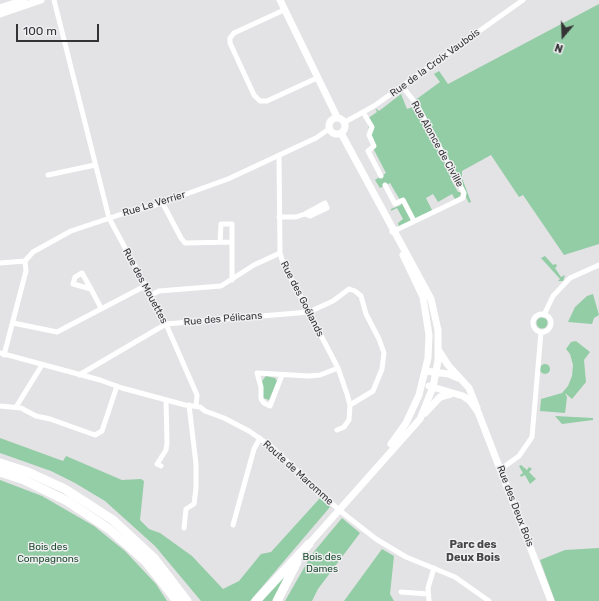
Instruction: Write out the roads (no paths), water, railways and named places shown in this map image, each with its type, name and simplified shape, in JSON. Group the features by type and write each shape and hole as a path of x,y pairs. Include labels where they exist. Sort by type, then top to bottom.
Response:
{"highway":[{"path":"0,463 28,472 65,489 107,516 127,532 154,558 187,601"},
{"path":"0,472 67,500 104,525 128,544 146,562 177,601"},
{"path":"256,601 309,544"},
{"path":"277,601 286,581 309,544"}],"street":[{"path":"0,8 24,0"},
{"path":"0,14 41,0"},
{"name":"Rue des Mouettes","path":"54,0 109,218 166,324 197,395 196,406"},
{"path":"280,0 335,118 345,122 346,127 341,133 334,134 329,129 329,122 335,118"},
{"name":"Rue de la Croix Vaubois","path":"345,122 402,86 523,0"},
{"path":"284,10 234,33 230,38 230,43 254,95 257,100 267,101 317,78"},
{"name":"Rue Alonce de Civille","path":"395,231 462,198 464,193 417,105 402,86"},
{"path":"363,112 372,127 369,135 374,146 368,151 381,176"},
{"name":"Rue Le Verrier","path":"25,261 33,252 62,235 86,224 162,202 228,179 329,129"},
{"path":"341,133 379,203 380,212 395,231 427,291 436,319 439,350 436,374 433,387 420,419"},
{"name":"Rue des Goélands","path":"279,155 280,253 283,263 338,368 350,405 349,420 344,427 337,430"},
{"path":"48,175 95,165"},
{"path":"385,184 395,204 403,200 414,221"},
{"path":"162,202 185,243 232,242"},
{"path":"279,217 296,217 305,214"},
{"path":"220,242 221,224 232,224 232,280"},
{"path":"363,481 406,423 423,384 425,371 429,335 424,297 395,231"},
{"path":"151,295 159,292 221,286 254,265 280,253"},
{"path":"0,263 25,261 26,271 13,323 2,354"},
{"path":"544,314 552,296 570,278 599,265"},
{"path":"13,323 56,332 146,286"},
{"path":"91,288 101,308"},
{"path":"309,312 332,301 349,289 355,291 361,296 366,314 379,339 384,353 382,369 373,391 350,405"},
{"name":"Rue des Pélicans","path":"78,375 166,324 309,312"},
{"path":"544,314 549,318 551,325 546,331 541,332 534,327 533,322 538,315 544,314"},
{"path":"501,468 519,456 532,437 541,332"},
{"name":"Rue des Deux Bois","path":"439,350 448,365 471,392 552,601"},
{"name":"Route de Maromme","path":"2,354 166,400 196,406 249,431 281,454 324,496 359,526 391,549 455,577 488,601"},
{"path":"16,407 42,365"},
{"path":"282,375 270,406 264,403 260,399 261,387 257,373 282,375 320,375 338,368"},
{"path":"425,371 436,374 449,374 461,379"},
{"name":"Rue des Deux Bois","path":"423,384 455,393 467,399 478,412"},
{"path":"0,406 16,407 36,416 50,419 95,436 102,431 117,386"},
{"path":"309,544 363,481 440,397 445,394 455,393"},
{"path":"161,466 157,464 166,450 167,443 166,400"},
{"path":"184,528 186,509 194,504 196,488 196,464 189,405"},
{"path":"233,524 254,449 260,438"},
{"path":"429,601 428,594 434,568"},
{"path":"401,592 428,594"}],"district":[{"name":"Parc des Deux Bois","path":"473,551"}],"park label":[{"name":"Bois des Compagnons","path":"48,552"},
{"name":"Bois des Dames","path":"322,562"}]}
